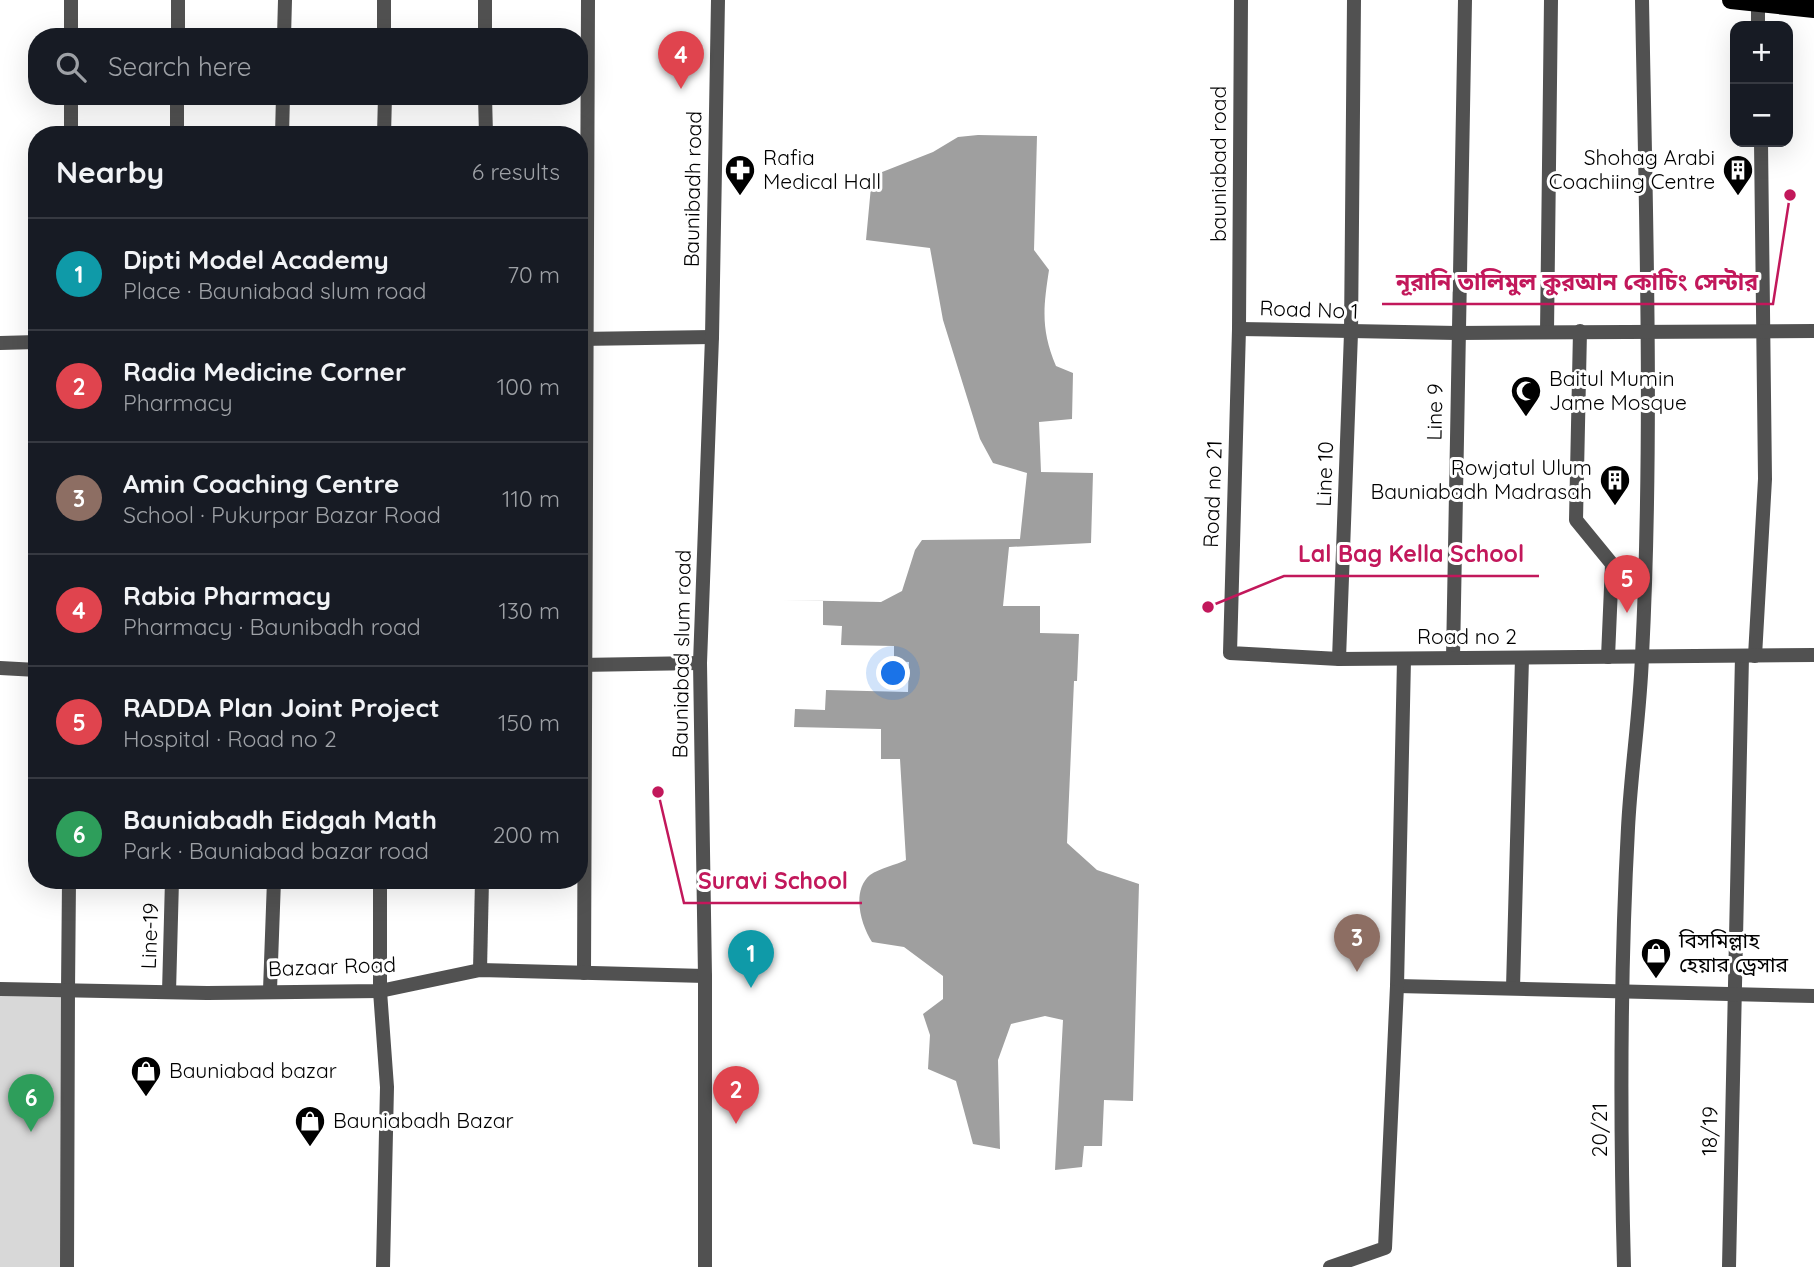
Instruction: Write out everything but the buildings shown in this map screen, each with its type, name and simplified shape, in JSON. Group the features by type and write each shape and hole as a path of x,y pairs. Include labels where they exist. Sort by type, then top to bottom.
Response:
{"main road":[{"path":"1731,0 1814,9"}],"street":[{"path":"71,0 71,28"},
{"path":"178,0 178,28"},
{"path":"284,28 285,0"},
{"path":"384,0 384,28"},
{"path":"485,0 485,28"},
{"path":"588,0 588,28"},
{"name":"Baunibadh road","path":"712,337 718,0"},
{"name":"bauniabad road","path":"1239,329 1241,0"},
{"name":"Line 10","path":"1339,659 1352,332 1354,0"},
{"name":"Line 9","path":"1453,659 1465,0"},
{"path":"1547,332 1551,0"},
{"name":"20/21","path":"1624,1267 1620,1136 1623,992 1628,827 1642,657 1648,331 1642,0"},
{"path":"1758,3 1758,21"},
{"path":"71,105 71,126"},
{"path":"177,105 177,126"},
{"path":"282,126 283,105"},
{"path":"384,126 385,105"},
{"path":"485,105 486,126"},
{"path":"586,105 586,126"},
{"name":"18/19","path":"1729,1267 1733,995 1742,778 1748,656 1765,479 1765,332 1760,147"},
{"name":"Road No 1","path":"1239,329 1457,333 1765,332"},
{"name":"Road no 21","path":"1236,656 1229,651 1239,329"},
{"path":"1580,331 1576,520 1612,564 1608,657"},
{"path":"1765,332 1814,331"},
{"path":"588,339 712,337"},
{"name":"Bauniabad slum road","path":"705,1267 705,976 699,663 712,337"},
{"path":"0,343 28,342"},
{"path":"1748,656 1814,655"},
{"name":"Road no 2","path":"1236,656 1339,659 1748,656"},
{"path":"1513,988 1522,658"},
{"path":"1330,1267 1385,1248 1397,986 1404,659"},
{"path":"588,665 699,663"},
{"path":"0,668 28,670"},
{"path":"67,1267 69,889"},
{"name":"Line-19","path":"169,992 172,889"},
{"path":"270,990 274,889"},
{"path":"380,889 380,991 387,1087 383,1267"},
{"path":"480,970 482,889"},
{"path":"583,889 584,973"},
{"name":"Bazaar Road","path":"0,989 169,992 380,991 480,970 705,976"},
{"path":"1397,986 1814,996"}],"shaded area":[{"path":"1037,136 1034,250 1049,270 1046,330 1056,366 1073,373 1072,419 1039,422 1041,472 1093,473 1091,543 1009,547 1003,606 1040,606 1040,633 1079,634 1077,681 1074,681 1067,843 1097,870 1139,884 1133,1101 1104,1100 1102,1146 1084,1146 1082,1167 1055,1170 1063,1020 1045,1016 1011,1024 998,1060 1000,1149 973,1144 956,1081 928,1069 930,1035 923,1014 943,999 943,976 904,947 872,942 864,927 860,908 861,890 870,875 906,860 900,759 881,759 881,729 794,727 795,709 825,710 826,690 908,692 909,662 894,661 894,646 841,645 842,626 823,625 823,601 783,600 881,602 902,591 915,550 922,540 1020,539 1027,473 993,463 980,439 943,320 930,248 866,240 872,176 933,152 958,137"},
{"path":"0,996 62,997 62,1267 0,1267"}],"place":[{"name":"Rabia Pharmacy","path":"681,89"},
{"name":"নূরানি তালিমুল কুরআন কোচিং সেন্টার","path":"1790,195"},
{"name":"Rafia Medical Hall","path":"740,197"},
{"name":"Shohag Arabi Coachiing Centre","path":"1738,197"},
{"name":"Baitul Mumin Jame Mosque","path":"1526,418"},
{"name":"Rowjatul Ulum Bauniabadh Madrasah","path":"1615,507"},
{"name":"Lal Bag Kella School","path":"1208,607"},
{"name":"RADDA Plan Joint Project","path":"1627,613"},
{"name":"Suravi School","path":"658,792"},
{"name":"Amin Coaching Centre","path":"1357,972"},
{"name":"বিসমিল্লাহ হেয়ার ড্রেসার","path":"1656,980"},
{"name":"Dipti Model Academy","path":"751,988"},
{"name":"Bauniabad bazar","path":"146,1098"},
{"name":"Radia Medicine Corner","path":"736,1124"},
{"name":"Bauniabadh Eidgah Math","path":"31,1132"},
{"name":"Bauniabadh Bazar","path":"310,1148"}]}
